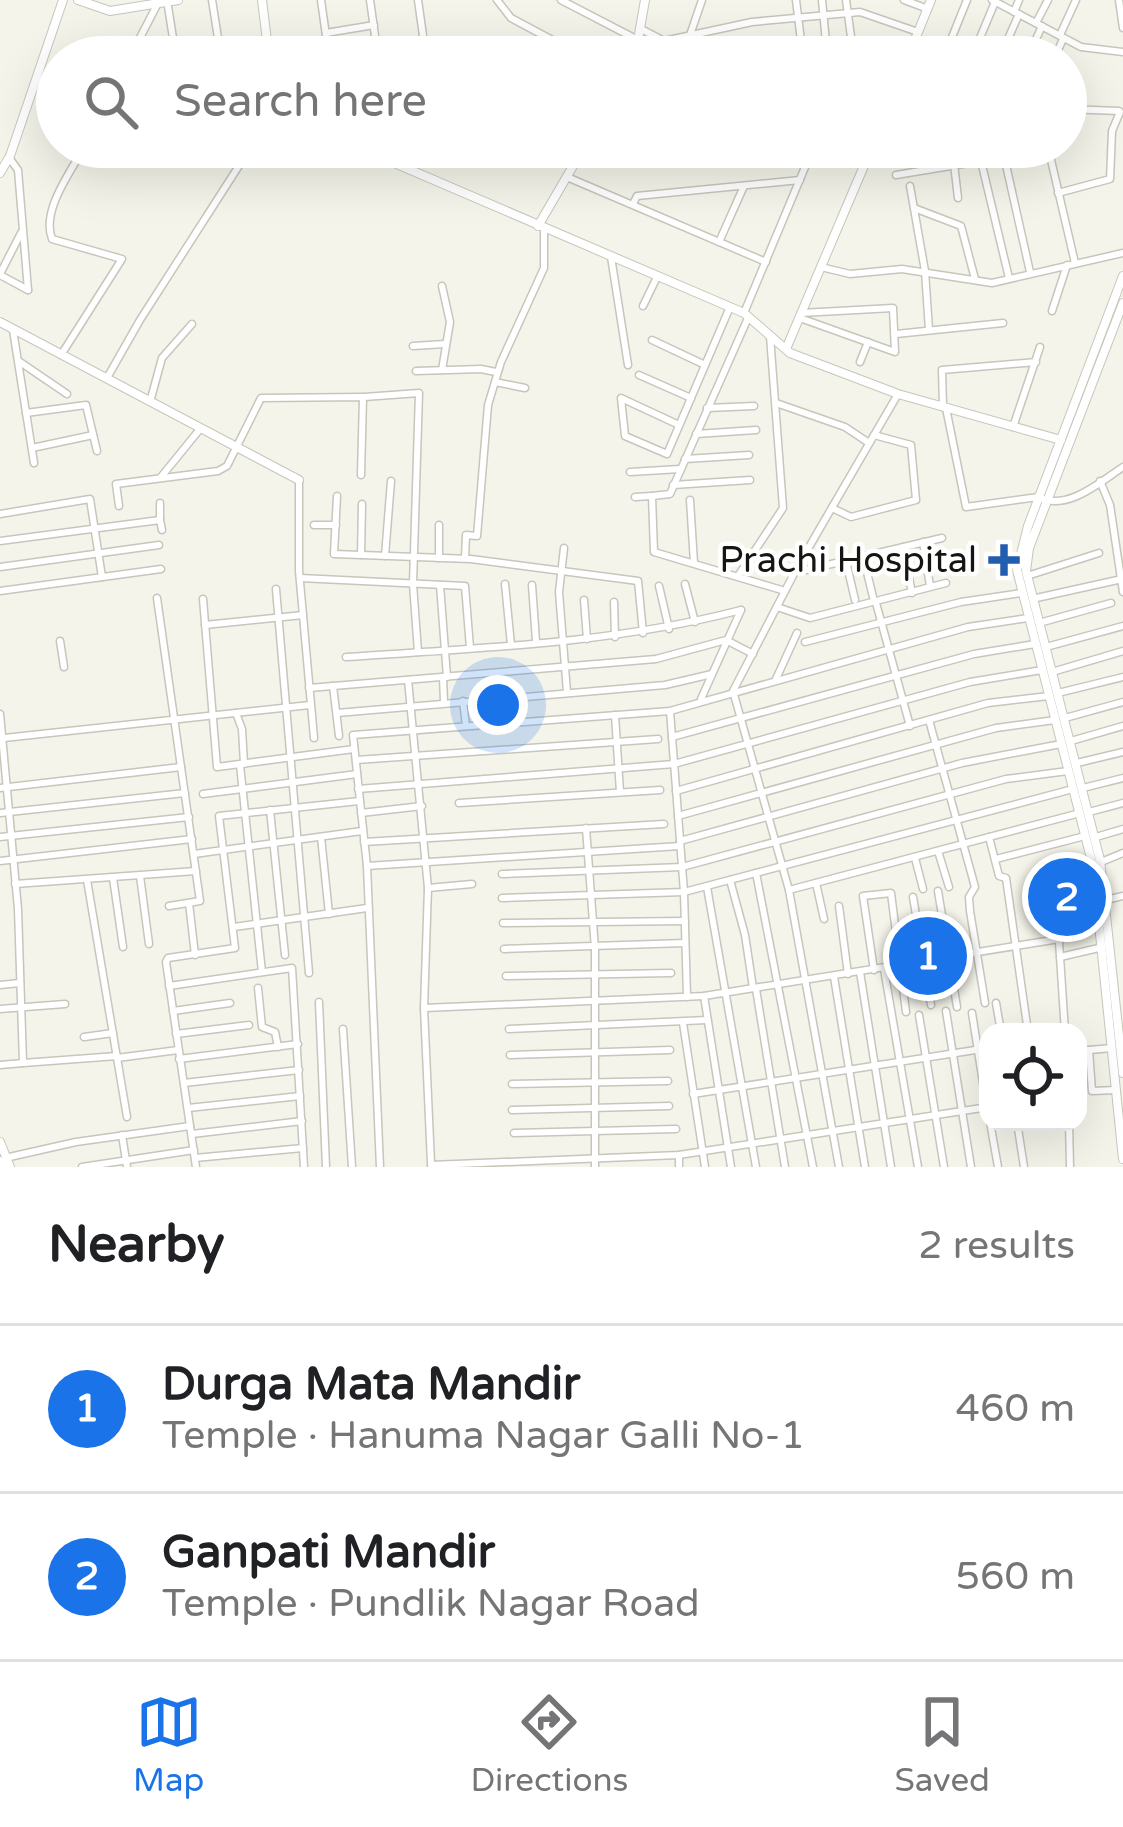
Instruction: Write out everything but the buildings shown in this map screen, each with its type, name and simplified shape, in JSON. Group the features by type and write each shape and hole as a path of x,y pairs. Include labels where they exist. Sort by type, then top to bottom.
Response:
{"street":[{"path":"51,36 63,0"},
{"path":"78,0 110,11 168,1"},
{"path":"212,0 218,36"},
{"path":"262,0 266,36"},
{"path":"321,0 326,36"},
{"path":"370,0 375,36"},
{"path":"418,0 423,36"},
{"path":"497,0 512,18 545,36"},
{"path":"561,0 630,36"},
{"path":"638,36 645,0"},
{"path":"690,35 702,0"},
{"path":"796,0 800,36"},
{"path":"822,0 825,36"},
{"path":"846,0 851,36"},
{"path":"904,0 930,5 916,36"},
{"path":"952,36 967,0"},
{"path":"1008,36 1019,0"},
{"path":"1035,36 1048,0"},
{"path":"980,36 994,1 1062,36 1076,0"},
{"path":"144,36 168,1"},
{"path":"168,1 173,36"},
{"path":"1121,6 1123,28"},
{"path":"686,36 752,22 860,12 918,32"},
{"path":"326,33 374,25"},
{"path":"638,27 655,36"},
{"path":"1087,47 1123,52"},
{"path":"0,173 36,79"},
{"path":"1058,193 1110,179 1112,131 1122,112 1087,110"},
{"path":"9,158 18,170 23,229 28,290 0,274 23,229"},
{"path":"61,355 122,259 52,238 49,215 73,168"},
{"path":"106,379 238,168"},
{"path":"408,168 730,307 786,350 898,394 1064,442"},
{"path":"465,559 466,536 477,536 488,405 544,268 541,227 572,168"},
{"path":"635,497 670,494 805,168"},
{"path":"786,350 863,168"},
{"path":"896,175 948,168"},
{"path":"956,168 958,198"},
{"path":"983,168 1009,279"},
{"path":"1007,168 1030,273"},
{"path":"1052,311 1071,264 1053,168"},
{"path":"567,178 766,262"},
{"path":"633,205 637,196 800,180"},
{"path":"719,242 744,186"},
{"path":"910,186 925,272 929,330"},
{"path":"914,208 961,226 975,279"},
{"path":"821,267 850,274 902,269 992,283 1123,253"},
{"path":"610,257 628,365"},
{"path":"1078,788 1069,771 1054,695 1028,618 1018,555 1043,499 1123,275"},
{"path":"643,306 657,277"},
{"path":"442,286 450,322 442,370"},
{"path":"1064,442 1123,303"},
{"path":"679,425 622,398 625,436 667,454 730,307"},
{"path":"892,308 895,352 868,342 800,316 892,308"},
{"path":"0,322 299,480 299,578 314,738"},
{"path":"896,334 1003,323"},
{"path":"150,402 162,358 192,324"},
{"path":"13,329 34,463"},
{"path":"738,577 783,508 770,336"},
{"path":"652,340 705,364"},
{"path":"860,362 868,342"},
{"path":"412,346 445,344"},
{"path":"1013,427 1040,347"},
{"path":"18,361 67,394"},
{"path":"1036,362 942,370 944,408 966,507 1062,501 1123,466"},
{"path":"416,371 481,368 498,372"},
{"path":"639,375 691,398"},
{"path":"495,382 525,388"},
{"path":"119,506 116,484 218,471 226,466 261,398 418,393 413,557 418,652"},
{"path":"838,1167 789,890 734,692 798,566 898,394"},
{"path":"361,475 363,397"},
{"path":"776,403 872,439 911,445 916,500 851,517 832,508"},
{"path":"26,412 86,405 97,451"},
{"path":"707,408 754,406"},
{"path":"160,478 200,429"},
{"path":"696,434 755,430"},
{"path":"32,448 93,435"},
{"path":"685,459 749,455"},
{"path":"630,472 680,469"},
{"path":"673,485 750,480"},
{"path":"386,556 391,481"},
{"path":"1100,482 1110,505 1123,592"},
{"path":"337,496 334,554 465,559 638,581 643,633"},
{"path":"652,496 654,552 785,591"},
{"path":"0,514 90,499 102,577"},
{"path":"1043,499 1029,548 1027,576 1046,647 1046,673"},
{"path":"690,500 694,564"},
{"path":"160,503 162,530"},
{"path":"361,555 362,504"},
{"path":"1110,515 1123,513"},
{"path":"0,541 160,520"},
{"path":"314,525 336,525"},
{"path":"439,525 439,558"},
{"path":"798,566 806,570 942,538"},
{"path":"923,542 930,587"},
{"path":"0,567 159,544"},
{"path":"903,547 913,592"},
{"path":"564,548 560,572 567,692"},
{"path":"1027,576 1100,553"},
{"path":"863,556 910,726"},
{"path":"846,561 855,601"},
{"path":"0,590 161,569"},
{"path":"299,578 465,586 470,648"},
{"path":"1032,599 1122,579"},
{"path":"777,607 810,618 946,583"},
{"path":"505,584 511,645"},
{"path":"685,584 695,622"},
{"path":"440,585 445,703"},
{"path":"532,585 536,643"},
{"path":"659,586 669,629"},
{"path":"276,589 309,974"},
{"path":"805,642 961,602 1022,593"},
{"path":"157,598 200,901 169,906"},
{"path":"203,598 217,767 354,749"},
{"path":"584,600 587,639"},
{"path":"614,602 615,637"},
{"path":"1039,624 1111,603"},
{"path":"346,657 615,637 741,610 700,702"},
{"path":"205,625 303,615"},
{"path":"380,1167 367,866 353,735 670,711 968,627 1028,618"},
{"path":"1046,647 1123,626"},
{"path":"776,680 797,633"},
{"path":"309,688 656,659 725,640 753,654"},
{"path":"60,641 64,667"},
{"path":"672,737 974,654 1035,644"},
{"path":"358,789 674,764 970,682 1046,673 1123,651"},
{"path":"337,713 665,685 712,674"},
{"path":"676,790 988,703 1054,695 1123,676"},
{"path":"408,680 428,887 424,1008 431,1166 679,1155 979,1110"},
{"path":"334,686 339,736"},
{"path":"463,701 466,726"},
{"path":"678,816 996,728 1060,719 1123,702"},
{"path":"1,738 310,705"},
{"path":"670,711 687,997"},
{"path":"236,713 242,729 242,789 262,972"},
{"path":"0,714 4,813 15,884 23,1063"},
{"path":"615,715 620,792"},
{"path":"929,720 975,887 969,897 985,1003"},
{"path":"367,866 680,843 943,768 1123,727"},
{"path":"355,760 658,739"},
{"path":"1066,742 1077,763 1078,788 1106,900 1123,1159"},
{"path":"1077,763 1123,752"},
{"path":"3,788 182,767"},
{"path":"502,874 682,867 1006,779 1069,771"},
{"path":"203,794 357,774"},
{"path":"502,898 684,892 1123,778"},
{"path":"459,803 660,790"},
{"path":"4,813 185,793"},
{"path":"195,1158 166,959 234,950 219,816 360,801"},
{"path":"789,890 1123,803"},
{"path":"361,814 422,806"},
{"path":"270,810 285,955"},
{"path":"0,837 189,817"},
{"path":"364,842 664,824"},
{"path":"586,828 595,949 595,1162"},
{"path":"995,859 1123,830"},
{"path":"194,854 362,831"},
{"path":"321,837 328,914"},
{"path":"989,837 999,876 1006,878 1027,1023"},
{"path":"0,861 192,839"},
{"path":"938,851 949,887"},
{"path":"1064,1023 1055,881 1123,853"},
{"path":"915,858 923,889"},
{"path":"1096,863 1103,947 1123,1073"},
{"path":"15,884 196,871"},
{"path":"756,872 813,1167"},
{"path":"140,876 149,944"},
{"path":"113,878 123,947"},
{"path":"88,880 127,1118"},
{"path":"730,880 745,935 785,1167"},
{"path":"817,883 821,919 840,916"},
{"path":"428,887 472,884"},
{"path":"706,887 756,1167"},
{"path":"938,891 957,1007"},
{"path":"874,970 863,896 891,893 906,1012"},
{"path":"1106,900 1123,896"},
{"path":"914,897 931,1005"},
{"path":"189,903 194,955"},
{"path":"838,906 848,974"},
{"path":"234,927 368,908"},
{"path":"503,923 685,921"},
{"path":"424,1008 727,994 1059,939"},
{"path":"504,949 686,943"},
{"path":"1060,957 1103,947"},
{"path":"170,986 292,968 304,1167"},
{"path":"884,969 918,1167"},
{"path":"860,972 891,1167"},
{"path":"506,976 671,973"},
{"path":"834,976 865,1167"},
{"path":"0,985 21,983"},
{"path":"258,988 262,1027 275,1032 279,1047"},
{"path":"704,996 730,1167"},
{"path":"319,1002 326,1167"},
{"path":"173,1011 230,1003"},
{"path":"0,1009 64,1004"},
{"path":"996,1004 999,1023"},
{"path":"946,1011 971,1167"},
{"path":"972,1013 979,1061"},
{"path":"920,1016 944,1167"},
{"path":"509,1029 707,1020"},
{"path":"682,1023 705,1167"},
{"path":"176,1034 249,1025"},
{"path":"344,1029 352,1167"},
{"path":"84,1036 113,1033"},
{"path":"0,1065 298,1044"},
{"path":"1116,1090 1092,1091 1089,1050 1118,1047"},
{"path":"510,1055 670,1050"},
{"path":"693,1094 977,1050"},
{"path":"183,1083 299,1070"},
{"path":"512,1084 668,1081"},
{"path":"188,1108 300,1096"},
{"path":"512,1110 669,1106"},
{"path":"0,1142 4,1162 122,1135 302,1121"},
{"path":"514,1133 676,1130"},
{"path":"992,1131 998,1167"},
{"path":"1018,1131 1024,1167"},
{"path":"1069,1131 1070,1167"},
{"path":"122,1135 126,1163"},
{"path":"82,1167 303,1148"},
{"path":"679,1155 680,1167"}],"place":[{"name":"Prachi Hospital","path":"1004,560"},
{"name":"Ganpati Mandir","path":"1067,897"},
{"name":"Durga Mata Mandir","path":"928,956"}]}
